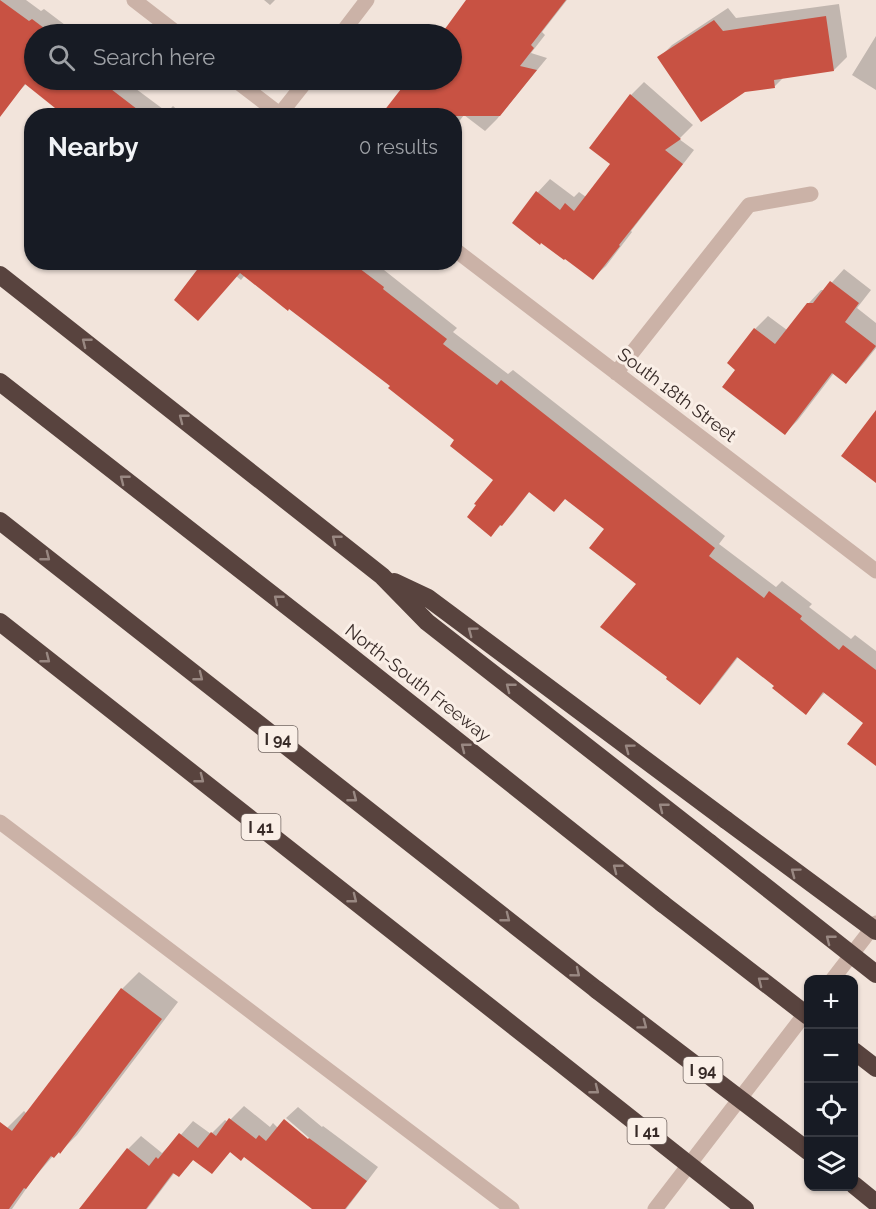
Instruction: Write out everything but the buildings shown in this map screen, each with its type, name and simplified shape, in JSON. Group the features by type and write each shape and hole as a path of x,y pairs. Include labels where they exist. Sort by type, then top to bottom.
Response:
{"highway":[{"path":"0,275 382,576 427,622 876,974"},
{"name":"North-South Freeway","path":"0,382 804,1013"},
{"name":"I 94","path":"0,521 597,990 804,1148"},
{"path":"382,576 428,598 876,931"},
{"name":"I 41","path":"0,622 745,1209"},
{"path":"858,1054 876,1068"},
{"path":"858,1188 876,1203"}],"street":[{"path":"134,0 165,24"},
{"path":"349,24 367,0"},
{"path":"248,90 272,108"},
{"path":"286,108 300,90"},
{"path":"616,373 749,205 811,194"},
{"name":"South 18th Street","path":"462,255 876,571"},
{"path":"0,822 512,1209"},
{"path":"836,975 876,923"},
{"path":"655,1209 804,1015"}]}
